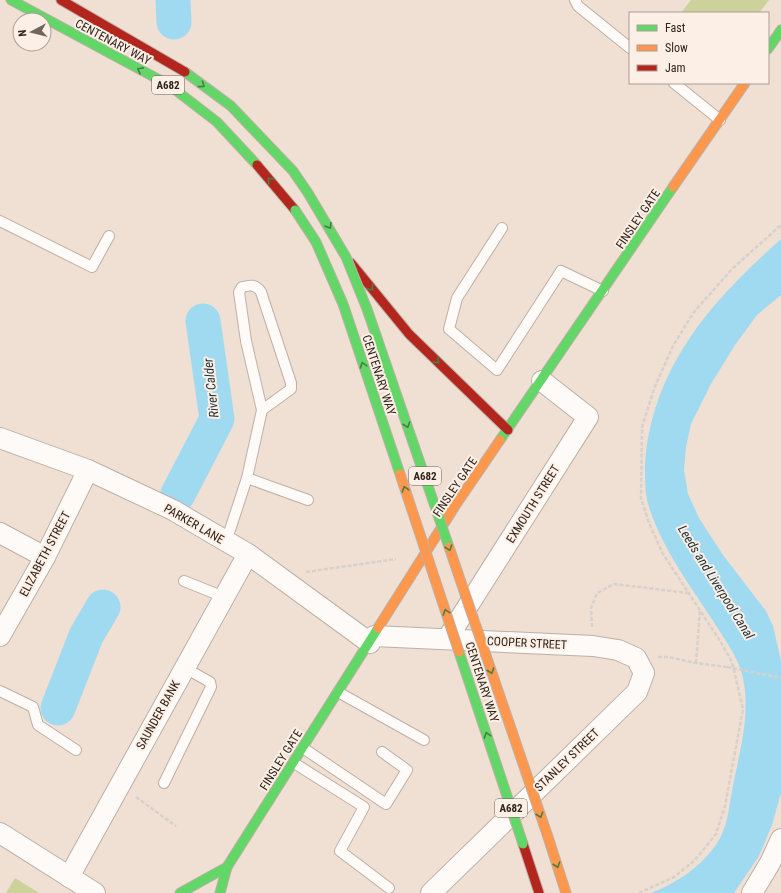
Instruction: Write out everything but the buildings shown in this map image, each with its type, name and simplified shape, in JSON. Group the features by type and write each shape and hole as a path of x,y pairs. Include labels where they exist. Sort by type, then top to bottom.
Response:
{"main road":[{"name":"CENTENARY WAY","path":"11,0 169,85 216,122 276,186 295,210 316,242 343,304 539,893"},
{"name":"CENTENARY WAY","path":"61,0 179,68 231,106 293,171 308,193 346,257 367,309 566,893"},
{"path":"769,48 781,30"},
{"name":"FINSLEY GATE","path":"180,893 227,867 372,640 455,506 744,84"},
{"name":"A682","path":"346,257 409,334 508,430"},
{"path":"220,893 227,867"}],"street":[{"name":"EXMOUTH STREET","path":"447,639 588,417 542,381"},
{"name":"PARKER LANE","path":"0,438 88,470 173,510 248,554 372,640"},
{"name":"ELIZABETH STREET","path":"1,630 45,557 88,470"},
{"path":"0,533 45,557"},
{"name":"SAUNDER BANK","path":"83,887 120,784 248,554"},
{"name":"COOPER STREET","path":"372,640 447,639 593,646 618,650 640,666"},
{"name":"STANLEY STREET","path":"432,893 637,692 640,666"},
{"path":"0,833 83,887"},
{"path":"752,893 780,844"}],"lane":[{"path":"574,0 578,6 629,47"},
{"path":"675,84 720,120"},
{"path":"0,221 92,267 109,236"},
{"path":"502,228 457,298 449,329 497,370 561,271 603,291"},
{"path":"226,542 247,478 262,410 246,340 239,292 242,287 254,285 261,292 291,383 291,389 286,394 262,410"},
{"path":"247,478 308,500"},
{"path":"184,580 224,597"},
{"path":"470,640 481,676"},
{"path":"164,782 211,687 210,682 185,668"},
{"path":"0,690 33,707 38,725 76,750"},
{"path":"338,692 424,740"},
{"path":"302,748 386,804 407,770 382,752"},
{"path":"294,763 364,808 340,851 389,888"}],"path":[{"path":"639,893 674,877 695,860 716,834 725,806 743,709 732,662 663,554 641,498 642,427 654,386 674,344 694,312 732,269 781,225"},
{"path":"278,576 404,558"},
{"path":"593,646 591,608 597,594 614,584 688,593"},
{"path":"696,663 700,610"},
{"path":"640,666 668,657 781,678"},
{"path":"120,784 176,826"}],"green space":[{"path":"691,0 769,0 760,12 682,12"},
{"path":"15,878 39,893 6,893"}],"water":[{"name":"Leeds and Liverpool Canal","path":"781,239 781,295 757,315 735,345 711,384 691,424 686,447 684,470 688,494 699,518 723,555 766,611 773,626 781,661 781,793 772,825 759,856 734,893 651,893 661,889 688,873 711,851 723,831 741,748 746,703 742,674 734,654 667,549 652,517 647,500 645,484 649,432 661,392 687,343 720,299"}],"waterway":[{"name":"River Calder","path":"173,0 174,22"},
{"name":"River Calder","path":"178,494 217,419 203,321"},
{"name":"River Calder","path":"58,708 86,636 103,607"}],"traffic: fast":[{"path":"11,0 169,85 217,122 257,165"},
{"path":"769,48 781,30"},
{"path":"185,72 231,106 293,171 308,193"},
{"path":"500,440 673,187"},
{"path":"308,193 346,257 367,309 449,547"},
{"path":"295,210 316,242 343,304 400,474"},
{"path":"180,893 227,867 378,628"},
{"path":"459,652 523,844"},
{"path":"220,893 227,867"}],"traffic: slow":[{"path":"673,187 744,84"},
{"path":"378,628 455,506 500,440"},
{"path":"400,474 459,652"},
{"path":"449,547 548,837"},
{"path":"548,837 566,893"}],"traffic: jam":[{"path":"61,0 185,72"},
{"path":"257,165 295,210"},
{"path":"351,263 409,334 508,430"},
{"path":"523,844 539,893"}]}
